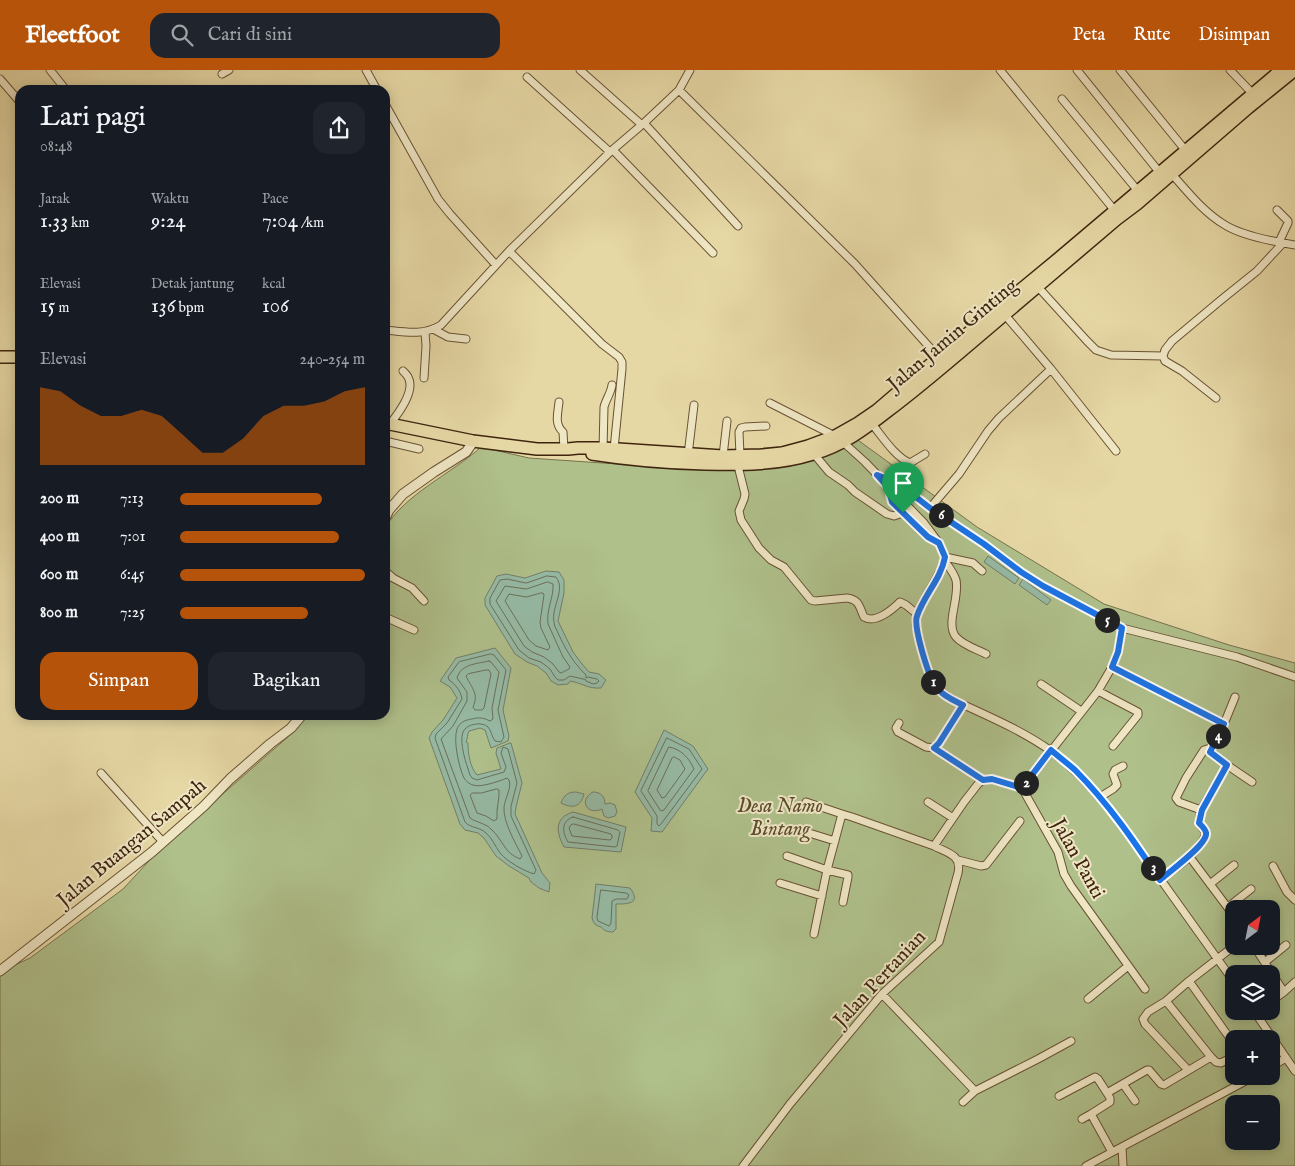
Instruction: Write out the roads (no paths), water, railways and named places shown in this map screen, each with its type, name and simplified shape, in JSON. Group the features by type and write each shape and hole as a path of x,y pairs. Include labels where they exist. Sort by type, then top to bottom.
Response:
{"highway":[{"name":"Jalan Jamin Ginting","path":"606,451 621,459 778,462 814,454 872,424 904,399 941,362 1019,292 1138,191 1166,174 1186,151 1281,70"},
{"name":"Jalan Jamin Ginting","path":"390,424 473,441 537,450 566,449 688,454 723,456 740,460 782,453 840,439 854,426 1005,314 1166,174 1295,70"},
{"path":"0,357 15,358"}],"street":[{"path":"50,70 62,85"},
{"path":"366,70 374,85"},
{"path":"580,70 643,124 738,226"},
{"path":"390,331 425,332 441,325 509,251 612,151 679,90 690,70"},
{"path":"1000,70 1115,211"},
{"path":"1076,70 1166,174 1205,211 1236,231 1287,244"},
{"path":"1120,70 1186,151"},
{"path":"1230,70 1252,94"},
{"path":"527,77 612,151 713,253"},
{"path":"0,79 15,96"},
{"path":"679,90 855,264 941,362"},
{"path":"1062,99 1138,191"},
{"path":"390,113 438,199 496,265"},
{"path":"1277,210 1288,221 1287,244"},
{"path":"1216,398 1182,371 1165,361 1163,356 1165,350 1172,341 1258,271 1295,238"},
{"path":"509,251 598,340 620,359 622,369 606,451"},
{"path":"1038,287 1096,350 1111,355 1163,356"},
{"path":"1005,314 1116,450"},
{"path":"433,330 448,337 466,338"},
{"path":"424,378 425,332"},
{"path":"930,508 959,474 992,426 1051,369"},
{"path":"390,421 408,394 410,381 403,371"},
{"path":"606,451 604,407 612,385"},
{"path":"559,402 557,423 563,432 566,449"},
{"path":"770,403 840,439 924,523 939,543 944,559 953,573 956,582 957,596 951,624 953,634 963,643 986,654"},
{"path":"688,454 694,405"},
{"path":"723,456 727,421"},
{"path":"872,424 904,460 910,463 925,454"},
{"path":"766,426 745,426 739,432 739,470 745,494 739,511 741,520 759,548 771,560 784,568 811,600 847,598 856,600 864,617 869,620 890,611 900,602 917,614"},
{"path":"390,510 403,494 466,452 473,441"},
{"path":"390,442 419,449"},
{"path":"814,454 829,472 887,514 894,516 903,513"},
{"path":"877,475 894,482 912,494 1043,586 1122,628 1237,657 1295,676"},
{"path":"888,487 892,502 928,537 939,543"},
{"path":"944,559 937,578 917,614 916,620 927,670 934,685 941,692 963,705 1010,726 1051,750 1074,769 1100,797 1134,840 1160,880 1225,970"},
{"path":"944,559 973,563 982,571"},
{"path":"390,575 412,588 424,601"},
{"path":"390,619 414,630"},
{"path":"934,846 973,790 983,780 992,779 1022,788 1098,691 1112,667 1118,652 1122,628"},
{"path":"1112,667 1224,724"},
{"path":"1041,684 1081,711"},
{"path":"1098,691 1138,712 1113,746"},
{"path":"1210,752 1235,697"},
{"path":"934,748 963,705"},
{"name":"Jalan Buangan Sampah","path":"0,971 152,852 204,806 230,779 291,728 298,720"},
{"path":"898,723 896,728 898,732 926,747 934,748 983,780"},
{"path":"1202,810 1179,802 1176,798 1182,784 1204,750 1207,749 1252,782"},
{"path":"1160,880 1199,846 1206,833 1199,823 1202,810 1227,765"},
{"path":"1100,797 1117,785 1113,774 1115,770 1123,766"},
{"path":"101,773 163,842"},
{"name":"Jalan Panti","path":"1022,788 1058,852 1067,880 1145,989"},
{"path":"806,802 852,816 934,846 958,860 981,866 986,865 1020,821"},
{"path":"928,802 953,818"},
{"path":"814,934 827,870 842,814"},
{"path":"796,829 835,841"},
{"path":"787,856 848,876 843,902"},
{"path":"1189,856 1225,903"},
{"name":"Jalan Pertanian","path":"743,1166 790,1104 882,994 939,942 958,873 958,860"},
{"path":"1210,884 1234,865"},
{"path":"1273,866 1287,892 1295,900"},
{"path":"780,882 822,896"},
{"path":"1237,900 1251,889"},
{"path":"1265,962 1286,945"},
{"path":"1188,1070 1143,1021 1146,1014 1166,1001 1225,953"},
{"path":"1260,955 1284,992"},
{"path":"1088,998 1128,966"},
{"path":"1133,973 1141,967"},
{"path":"1189,981 1225,1031"},
{"path":"1280,995 1295,982"},
{"path":"882,994 975,1091"},
{"path":"1166,1001 1216,1062 1221,1063 1225,1061"},
{"path":"1261,1020 1295,1071"},
{"path":"963,1102 975,1091 1038,1060 1071,1041"},
{"path":"1107,1093 1148,1070 1163,1085 1211,1056"},
{"path":"1280,1062 1286,1058"},
{"path":"1060,1096 1095,1078 1098,1080 1110,1101 1082,1119"},
{"path":"1123,1084 1135,1101"},
{"path":"1086,1166 1238,1085"},
{"path":"1091,1114 1112,1152"},
{"path":"1122,1147 1123,1166"}],"water":[{"path":"988,556 1019,578 1015,584 984,562"},
{"path":"546,571 559,572 564,580 564,593 558,621 573,652 582,664 589,672 599,674 606,680 601,688 592,688 570,681 568,684 558,685 551,681 546,673 537,666 515,654 485,605 485,598 497,576 506,574 525,578"},
{"path":"1023,579 1051,600 1047,605 1019,585"},
{"path":"495,648 511,668 503,710 509,736 508,741 491,748 485,730 480,728 469,731 466,742 468,743 468,752 477,775 501,769 496,753 497,748 511,743 522,783 515,814 542,873 550,883 549,892 539,888 529,878 496,856 484,838 478,833 465,830 460,824 429,738 457,698 450,687 440,681 456,658"},
{"path":"664,730 693,746 708,769 662,832 651,831 652,818 635,792"},
{"path":"576,792 584,794 581,802 576,806 561,803 567,794"},
{"path":"593,792 602,795 605,804 615,805 617,812 615,816 608,818 604,816 602,809 597,811 586,806 585,803 588,795"},
{"path":"573,812 626,827 621,852 564,847 559,836 558,826 562,818"},
{"path":"596,884 630,888 633,893 634,900 632,902 616,904 616,929 613,932 597,926 592,918"}],"park label":[{"name":"Desa Namo Bintang","path":"780,816"}]}
